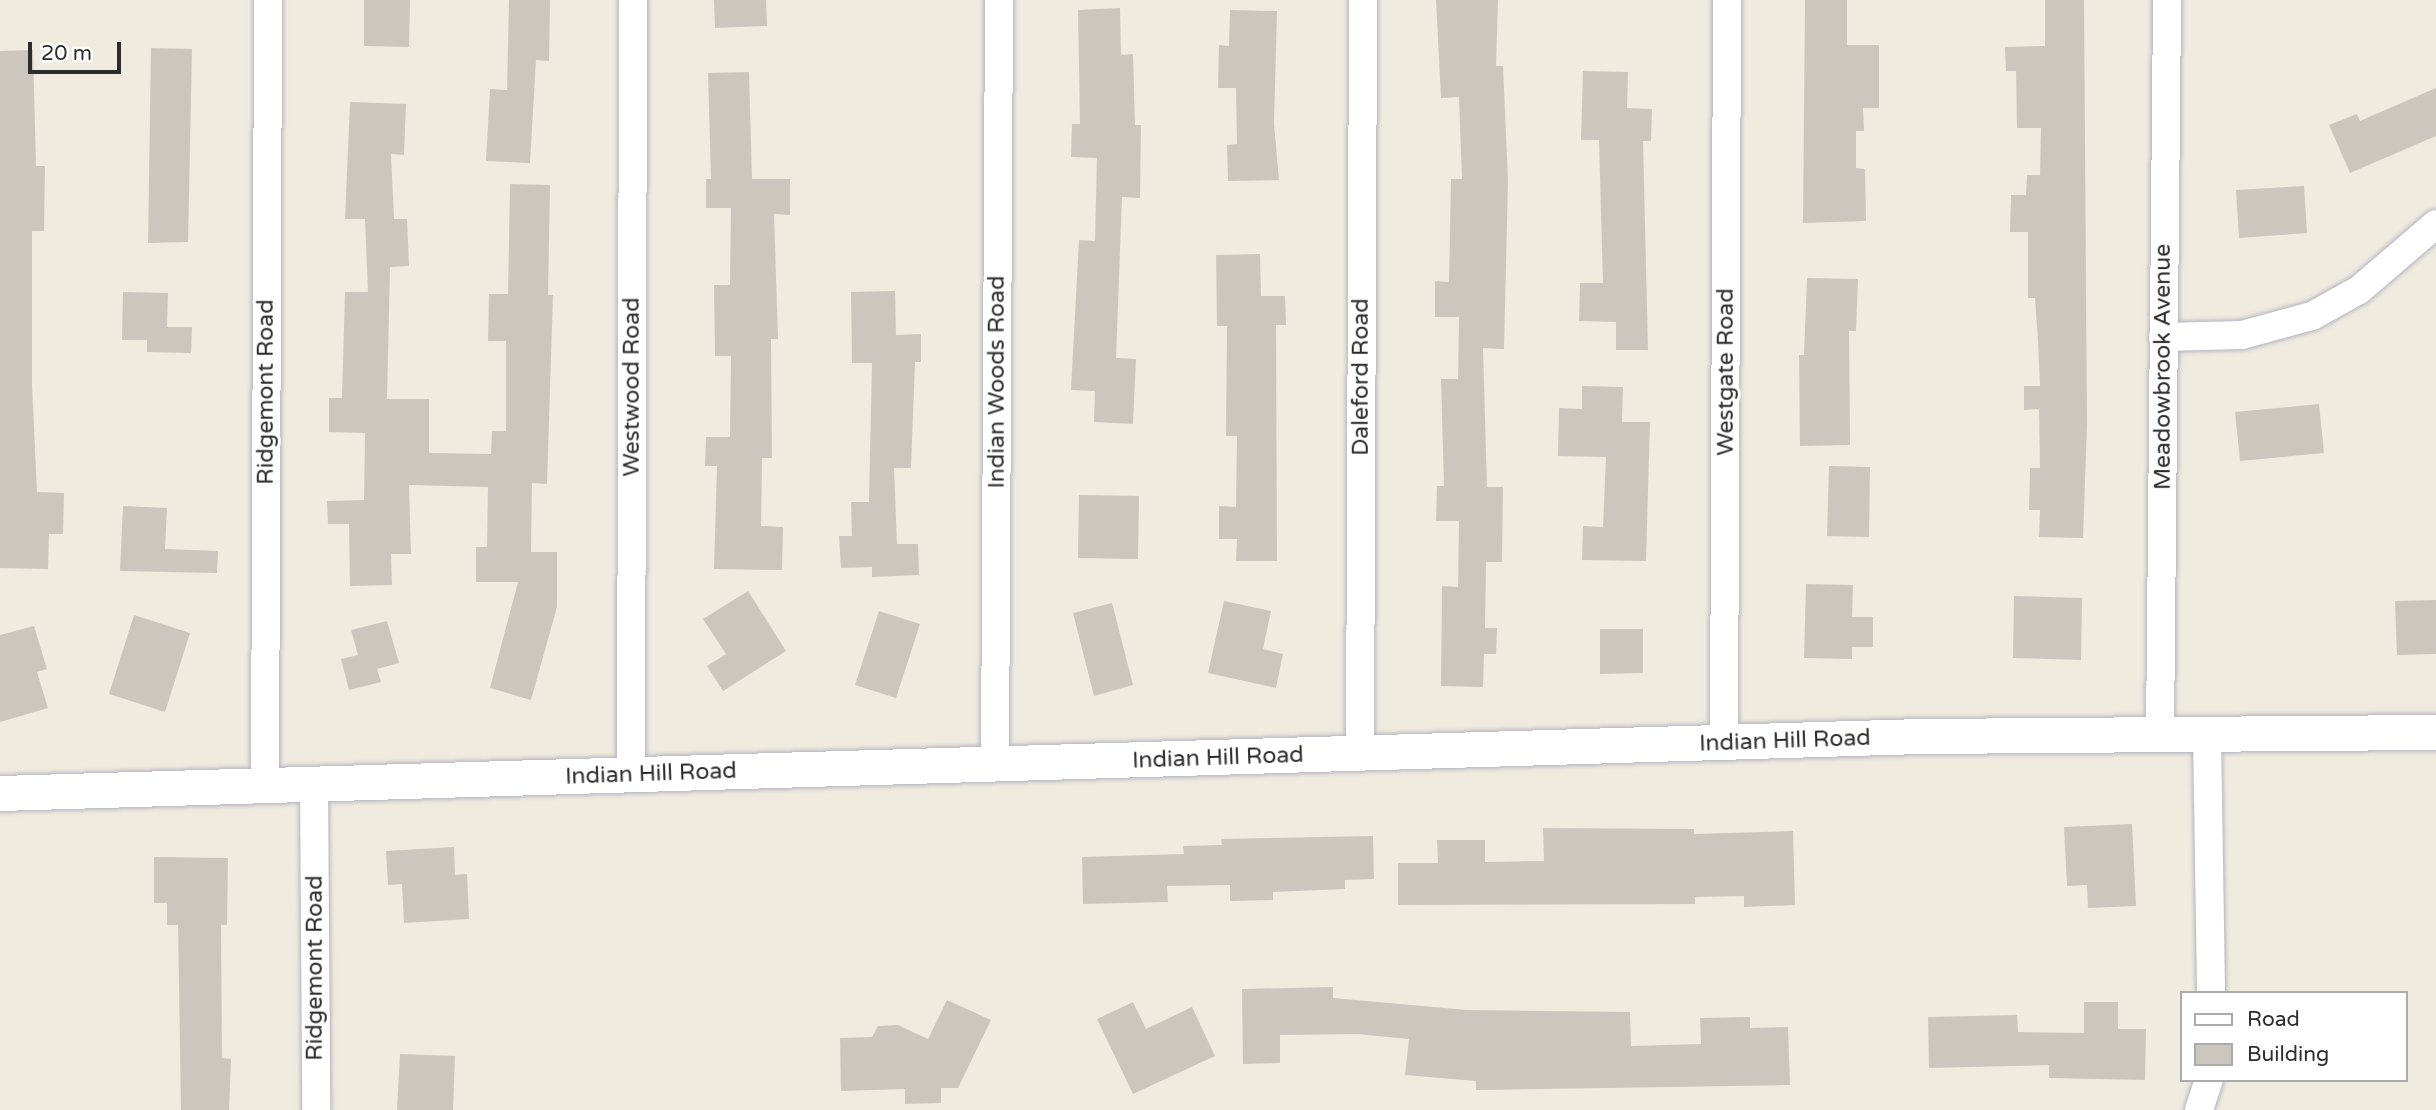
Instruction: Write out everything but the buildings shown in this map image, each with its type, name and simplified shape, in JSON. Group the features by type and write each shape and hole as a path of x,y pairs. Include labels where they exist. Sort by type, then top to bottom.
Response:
{"street":[{"name":"Ridgemont Road","path":"265,785 268,0"},
{"name":"Westwood Road","path":"631,774 633,0"},
{"name":"Indian Woods Road","path":"995,764 999,0"},
{"name":"Daleford Road","path":"1360,754 1363,0"},
{"name":"Westgate Road","path":"1724,744 1727,0"},
{"name":"Meadowbrook Avenue","path":"2160,735 2167,0"},
{"path":"2163,337 2242,335 2312,316 2359,290 2436,224"},
{"name":"Indian Hill Road","path":"0,793 1724,744 2436,732"},
{"path":"2207,734 2211,991"},
{"name":"Ridgemont Road","path":"314,784 316,1110"},
{"path":"2199,1110 2208,1082"}]}
